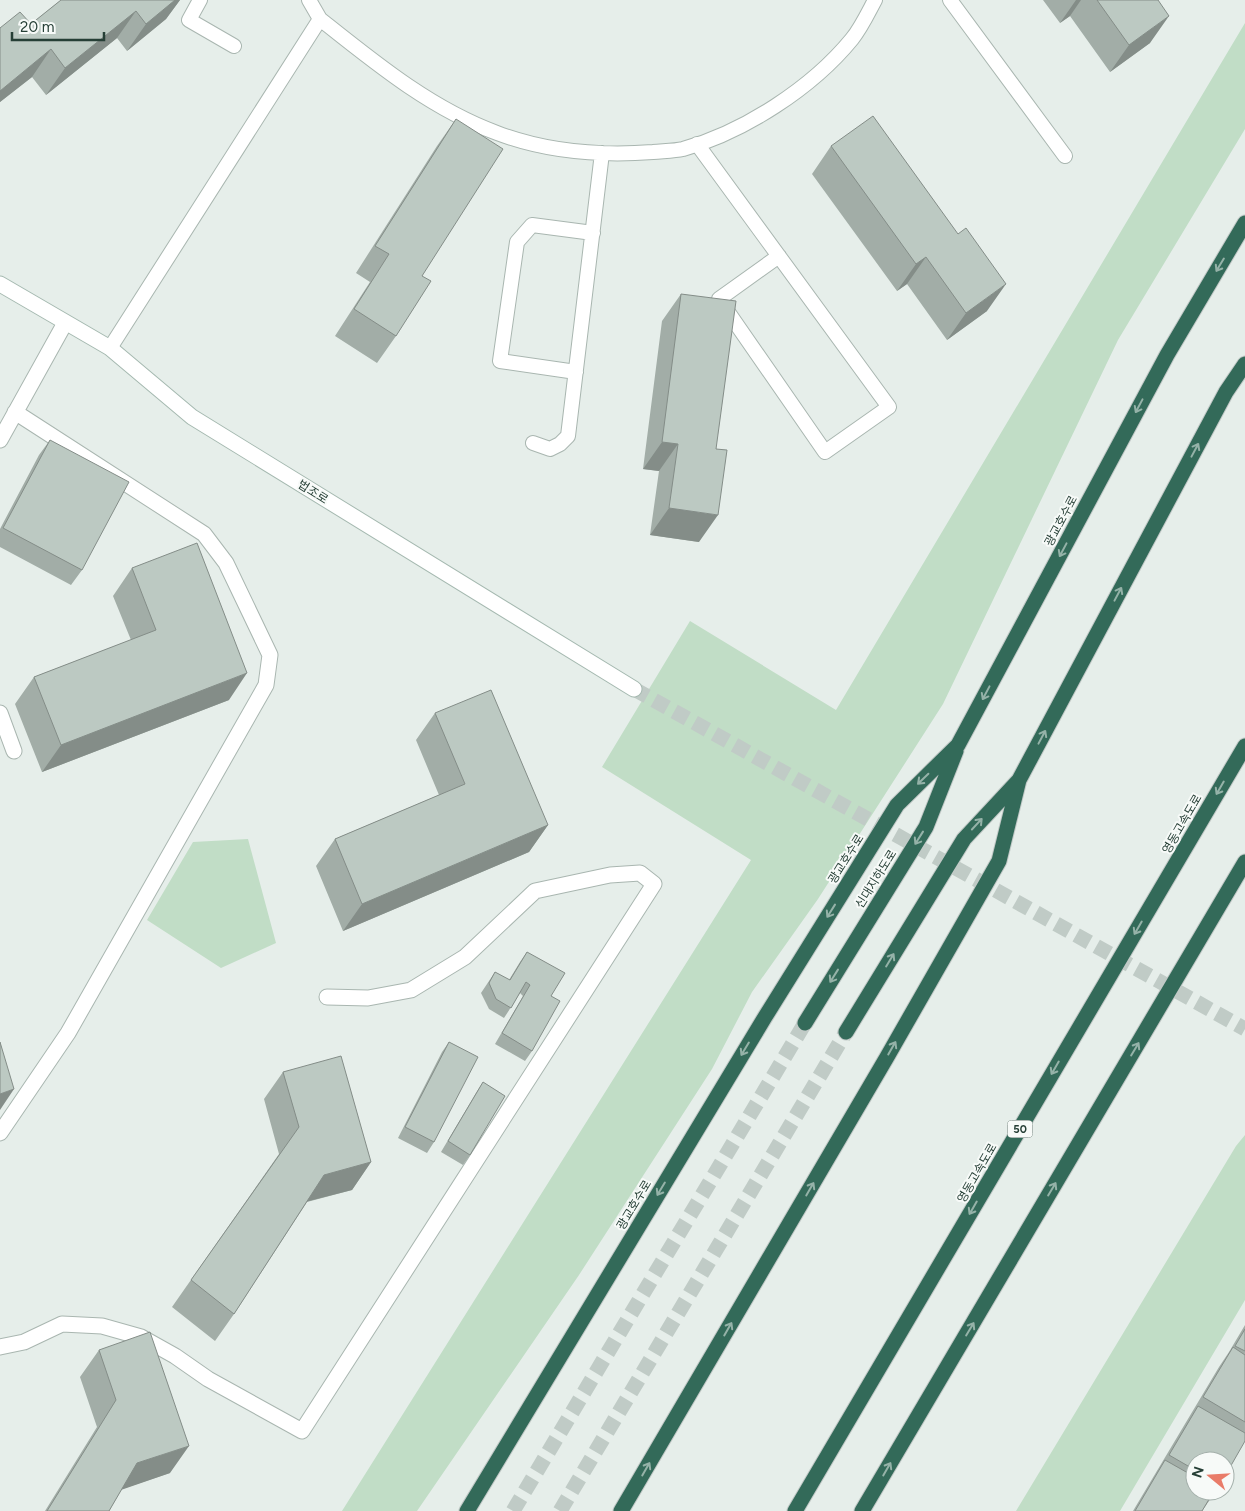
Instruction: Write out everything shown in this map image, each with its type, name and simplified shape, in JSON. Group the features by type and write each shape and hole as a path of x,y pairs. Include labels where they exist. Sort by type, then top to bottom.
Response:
{"highway":[{"name":"광교호수로","path":"467,1511 765,1017 897,804 958,745 1167,354 1245,224"},
{"path":"621,1511 882,1066 999,861 1019,780 1226,392 1245,364"},
{"name":"신대지하도로","path":"805,1023 926,827 958,745"},
{"name":"영동고속도로","path":"795,1511 1245,746"},
{"path":"846,1032 964,839 1019,780"},
{"path":"862,1511 1245,862"}],"street":[{"name":"법조로","path":"0,284 110,348 192,417 634,689"},
{"path":"0,440 65,323"},
{"path":"0,1133 68,1033 266,684 270,656 226,563 204,534 15,412"},
{"path":"0,713 14,751"},
{"path":"0,1347 24,1342 62,1324 110,1328 141,1337 175,1356 208,1379 302,1431 654,884 640,873 610,875 535,891 465,957 411,990 368,998 327,997"}],"lane":[{"path":"200,0 189,20 234,46"},
{"path":"309,0 320,19 394,76 448,110 495,133 533,145 587,153 636,153 681,149 697,144 753,119 796,92 822,70 853,38 875,0"},
{"path":"950,0 1065,156"},
{"path":"110,348 320,19"},
{"path":"697,144 779,256 889,407 825,452 719,299 779,256"},
{"path":"533,444 550,449 560,444 568,436 602,153"},
{"path":"576,372 500,361 517,242 532,225 593,233"}],"green space":[{"path":"1245,23 1245,129 1118,340 943,704 818,899 752,992 712,1069 579,1275 417,1511 342,1511 751,860 602,767 690,621 836,710"},
{"path":"248,839 276,943 221,968 147,920 193,842"},
{"path":"1245,1135 1245,1300 1120,1511 1016,1511 1236,1146"}],"building":[{"path":"61,0 175,0 146,24 136,11 65,68 51,49 0,91 0,28 20,12 31,24"},
{"path":"1097,0 1158,0 1169,16 1129,45"},
{"path":"873,116 958,234 966,228 1006,284 966,313 926,257 916,264 831,146"},
{"path":"456,119 503,149 422,276 431,281 396,336 354,309 389,254 375,246"},
{"path":"681,294 736,301 716,449 727,450 718,515 669,508 678,444 662,442"},
{"path":"50,440 129,482 82,570 3,528"},
{"path":"197,543 247,673 61,745 34,677 156,630 132,568"},
{"path":"491,690 548,825 362,904 335,839 465,784 435,713"},
{"path":"527,952 565,973 551,996 560,1001 532,1051 502,1033 530,985 526,982 511,1008 496,999 489,983 495,972 510,980"},
{"path":"0,1042 14,1089 0,1094"},
{"path":"449,1042 478,1057 434,1142 405,1127"},
{"path":"341,1056 371,1162 324,1175 234,1314 191,1280 299,1127 283,1072"},
{"path":"483,1082 505,1096 470,1155 448,1141"},
{"path":"1245,1329 1245,1351 1235,1346"},
{"path":"150,1332 189,1446 137,1463 109,1511 47,1511 116,1400 99,1350"},
{"path":"1233,1347 1245,1355 1245,1422 1203,1397"},
{"path":"1198,1406 1245,1433 1245,1441 1235,1458 1235,1451 1185,1451 1185,1464 1169,1455"},
{"path":"1165,1460 1185,1471 1185,1501 1208,1501 1202,1511 1135,1511"}],"tunnel":[{"path":"634,689 1245,1029"},
{"path":"513,1511 805,1023"},
{"path":"560,1511 846,1032"}]}
